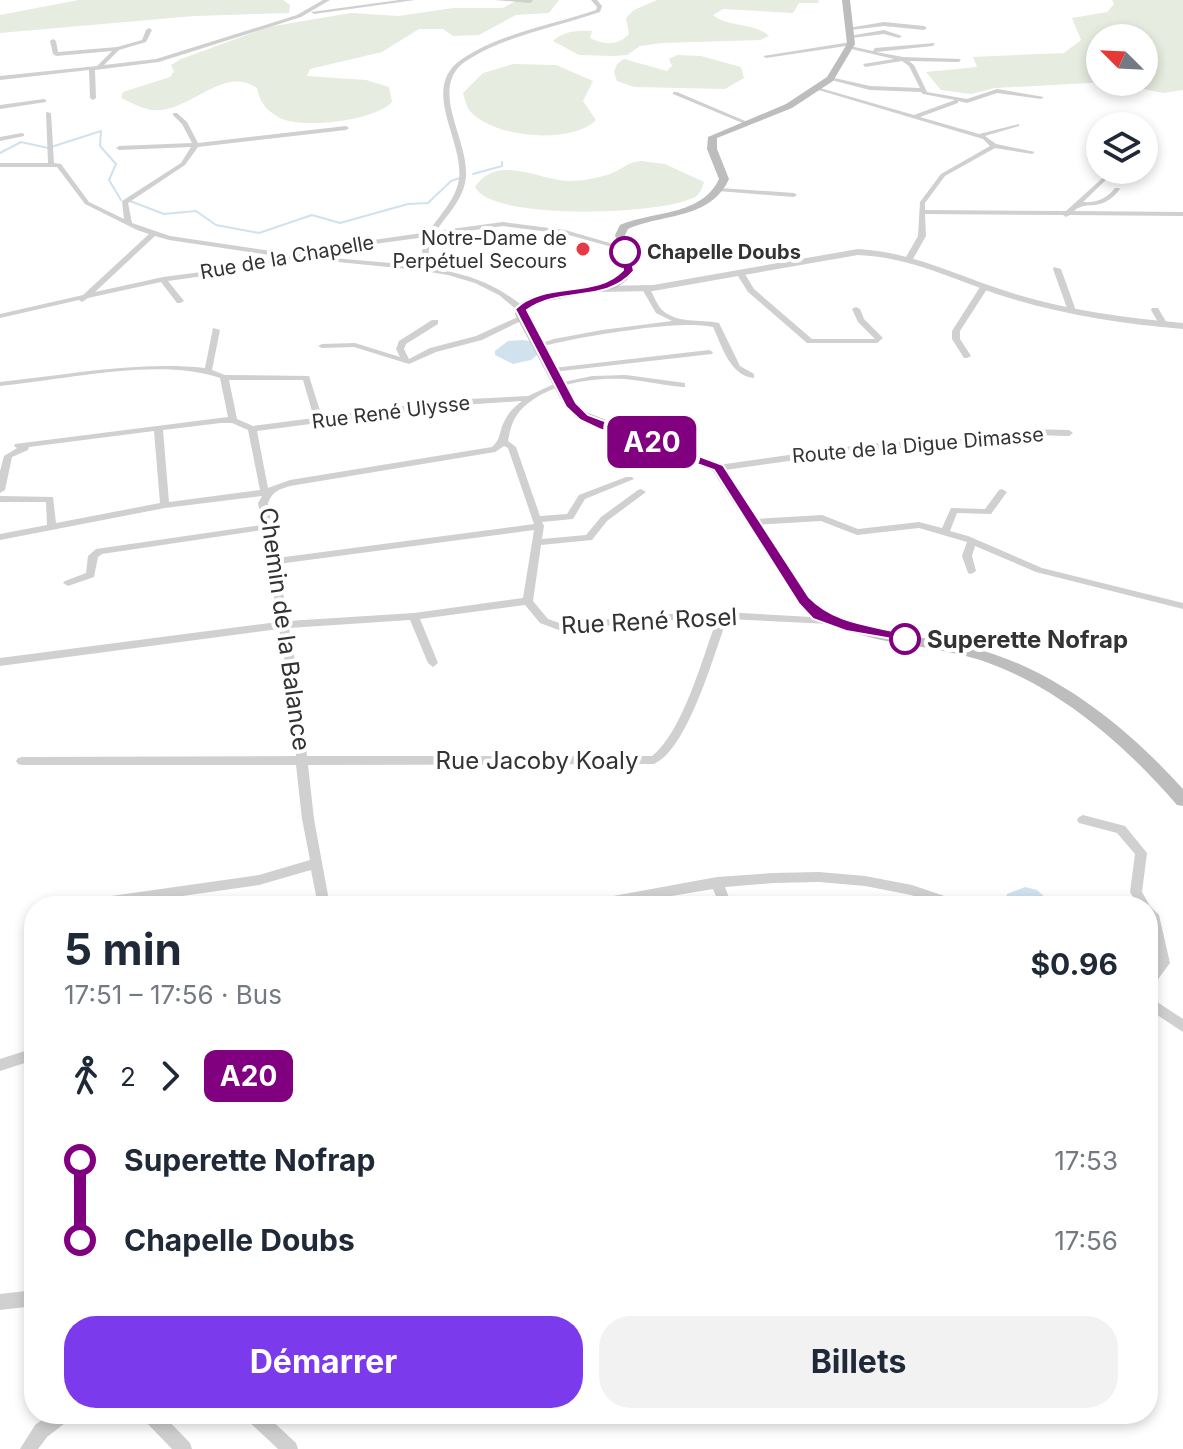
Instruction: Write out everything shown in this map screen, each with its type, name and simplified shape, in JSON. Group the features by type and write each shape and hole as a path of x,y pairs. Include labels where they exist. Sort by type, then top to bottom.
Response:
{"main road":[{"path":"846,0 851,39 830,79 818,89 719,133 711,142 724,179 720,190 695,206 628,225 620,235 629,267 626,277 601,289 536,298 522,314 571,405 584,418 718,468 804,601 829,621 964,650 1017,668 1057,692 1115,736 1183,800"}],"street":[{"path":"310,12 327,0"},
{"path":"0,78 157,61 310,12 412,0"},
{"path":"498,0 530,1"},
{"path":"430,271 422,253 462,185 449,101 451,71 461,62 497,46 598,11 600,7 594,0"},
{"path":"851,39 884,24 924,28"},
{"path":"53,41 56,54 117,49 144,41 149,30"},
{"path":"766,56 884,32 899,36"},
{"path":"851,39 903,59 911,65 922,90"},
{"path":"875,50 933,44"},
{"path":"93,98 94,69 117,49"},
{"path":"865,65 903,59 959,60"},
{"path":"830,79 870,88 922,90 967,101 997,91 1041,97"},
{"path":"818,89 979,136 994,146 1032,152"},
{"path":"675,93 747,123"},
{"path":"0,107 44,101"},
{"path":"915,117 956,103"},
{"path":"48,113 51,163"},
{"path":"175,114 185,123 196,145"},
{"path":"979,136 1017,125"},
{"path":"119,148 196,145 346,128"},
{"path":"0,139 22,135"},
{"path":"129,224 124,202 183,164 196,145"},
{"path":"910,257 922,236 922,203 943,175 994,146"},
{"path":"0,165 51,163 63,167 87,203 153,234 294,257 430,271 498,288 522,314 479,338 433,350 407,362 355,345 322,346"},
{"path":"1066,215 1099,184"},
{"path":"1078,204 1095,205 1109,200 1117,189"},
{"path":"720,190 794,195"},
{"path":"923,212 985,210 1066,215 1183,214"},
{"name":"Rue de la Chapelle","path":"0,316 82,300 163,279 221,272 431,234 522,225 623,248"},
{"path":"82,300 153,234"},
{"path":"601,289 646,289 858,252 910,257 1004,294 1183,326"},
{"path":"1057,269 1071,308"},
{"path":"740,273 751,290 810,341 877,341 879,338 861,320 856,309"},
{"path":"163,279 180,301"},
{"path":"967,356 956,339 956,331 985,286"},
{"path":"646,289 659,311 680,322"},
{"path":"1155,310 1164,325"},
{"path":"407,362 400,349 402,343 435,322"},
{"path":"540,345 567,337 680,322 714,323 737,367 751,376"},
{"path":"208,371 216,330"},
{"path":"553,370 709,352"},
{"path":"0,384 124,370 208,371 224,377 306,378 319,420"},
{"path":"224,377 233,420"},
{"path":"0,662 284,625 414,616 528,601 531,571 539,542 538,522 512,447 503,442 504,428 511,412 530,398 561,387 608,377 682,385"},
{"name":"Rue René Ulysse","path":"252,429 448,403 530,398"},
{"path":"0,537 165,505 266,491 252,429 233,420 18,446"},
{"path":"158,428 165,505"},
{"name":"Route de la Digue Dimasse","path":"718,468 867,447 998,440 1030,432 1069,433"},
{"name":"Chemin de la Balance","path":"322,896 308,819 305,763 263,503 266,491 290,483 481,453 503,442"},
{"path":"0,490 8,456 13,451 57,444"},
{"path":"273,562 570,517 582,497 629,479"},
{"path":"539,542 589,538 604,519 641,492"},
{"path":"945,532 954,510 988,512 1002,492"},
{"path":"0,499 50,499 52,526"},
{"path":"755,522 816,518 851,531 905,525 945,532 1039,570 1183,606"},
{"path":"68,583 91,575 93,556 99,551 267,527"},
{"path":"971,571 967,552 972,541"},
{"name":"Rue René Rosel","path":"528,601 544,621 564,629 641,618 723,615 829,621"},
{"name":"Rue Jacoby Koaly","path":"305,763 384,759 597,762 660,759 678,727 723,615"},
{"path":"414,616 433,663"},
{"path":"22,761 305,763"},
{"path":"1083,820 1121,829 1141,853 1136,892 1138,896"},
{"path":"146,896 259,880 317,863"},
{"path":"641,896 717,882 773,877 879,881 906,886 932,896"},
{"path":"717,882 722,896"},
{"path":"1158,937 1164,963 1158,970"},
{"path":"1158,1009 1183,1026"},
{"path":"0,1065 24,1057"},
{"path":"0,1302 24,1299"},
{"path":"28,1449 50,1424"},
{"path":"160,1424 184,1449"},
{"path":"264,1424 290,1449"}],"shaded area":[{"path":"79,0 283,0 290,5 289,13 194,16 0,33 0,15"},
{"path":"518,0 559,0 549,13 516,15 479,35 453,36 443,29 419,29 382,52 310,69 307,76 366,80 389,87 392,102 383,109 354,119 319,123 289,121 270,111 257,88 244,82 218,86 165,110 147,109 121,98 123,92 170,77 174,71 171,65 181,59 268,27 351,13 399,16 453,8 503,8"},
{"path":"657,0 818,0 819,3 799,3 793,13 723,9 713,15 769,36 760,40 662,43 640,46 627,55 614,56 579,55 553,41 566,33 592,31 590,38 600,42 620,41 629,34 626,18 634,10"},
{"path":"1112,0 1183,0 1183,90 1158,92 1158,24 1086,24 1086,83 995,88 971,94 941,90 926,72 977,67 973,57 1064,53 1081,40 1072,18 1107,12 1114,4"},
{"path":"677,55 701,56 741,67 744,78 725,89 634,87 617,81 614,72 617,64 624,59 667,71 672,66 669,59"},
{"path":"513,64 556,65 593,81 583,101 596,120 569,133 532,135 496,127 481,120 469,109 463,93 483,73"},
{"path":"641,161 665,164 704,182 702,189 695,197 677,203 649,208 579,212 512,205 488,198 475,187 484,177 506,170 574,181 607,175"}],"water":[{"path":"508,341 530,341 538,354 531,360 513,364 495,355 495,351"},
{"path":"1025,887 1037,890 1044,896 1006,896"}],"waterway":[{"path":"0,153 21,142 48,148 101,131 100,146 116,164 109,180 121,200"},
{"path":"473,174 502,166 502,162"},
{"path":"130,201 164,214 196,211 216,225 259,233 312,215 340,223 408,204 428,203 451,181 460,178"}],"bus line":[{"name":"A20","path":"625,252 629,271 624,280 601,289 536,298 521,309 571,405 584,418 603,426 711,463 718,468 747,509 804,601 818,615 851,628 905,639"}],"place":[{"name":"Notre-Dame de Perpétuel Secours","path":"583,249"},
{"name":"Chapelle Doubs","path":"625,252"},
{"name":"Superette Nofrap","path":"905,639"}]}
